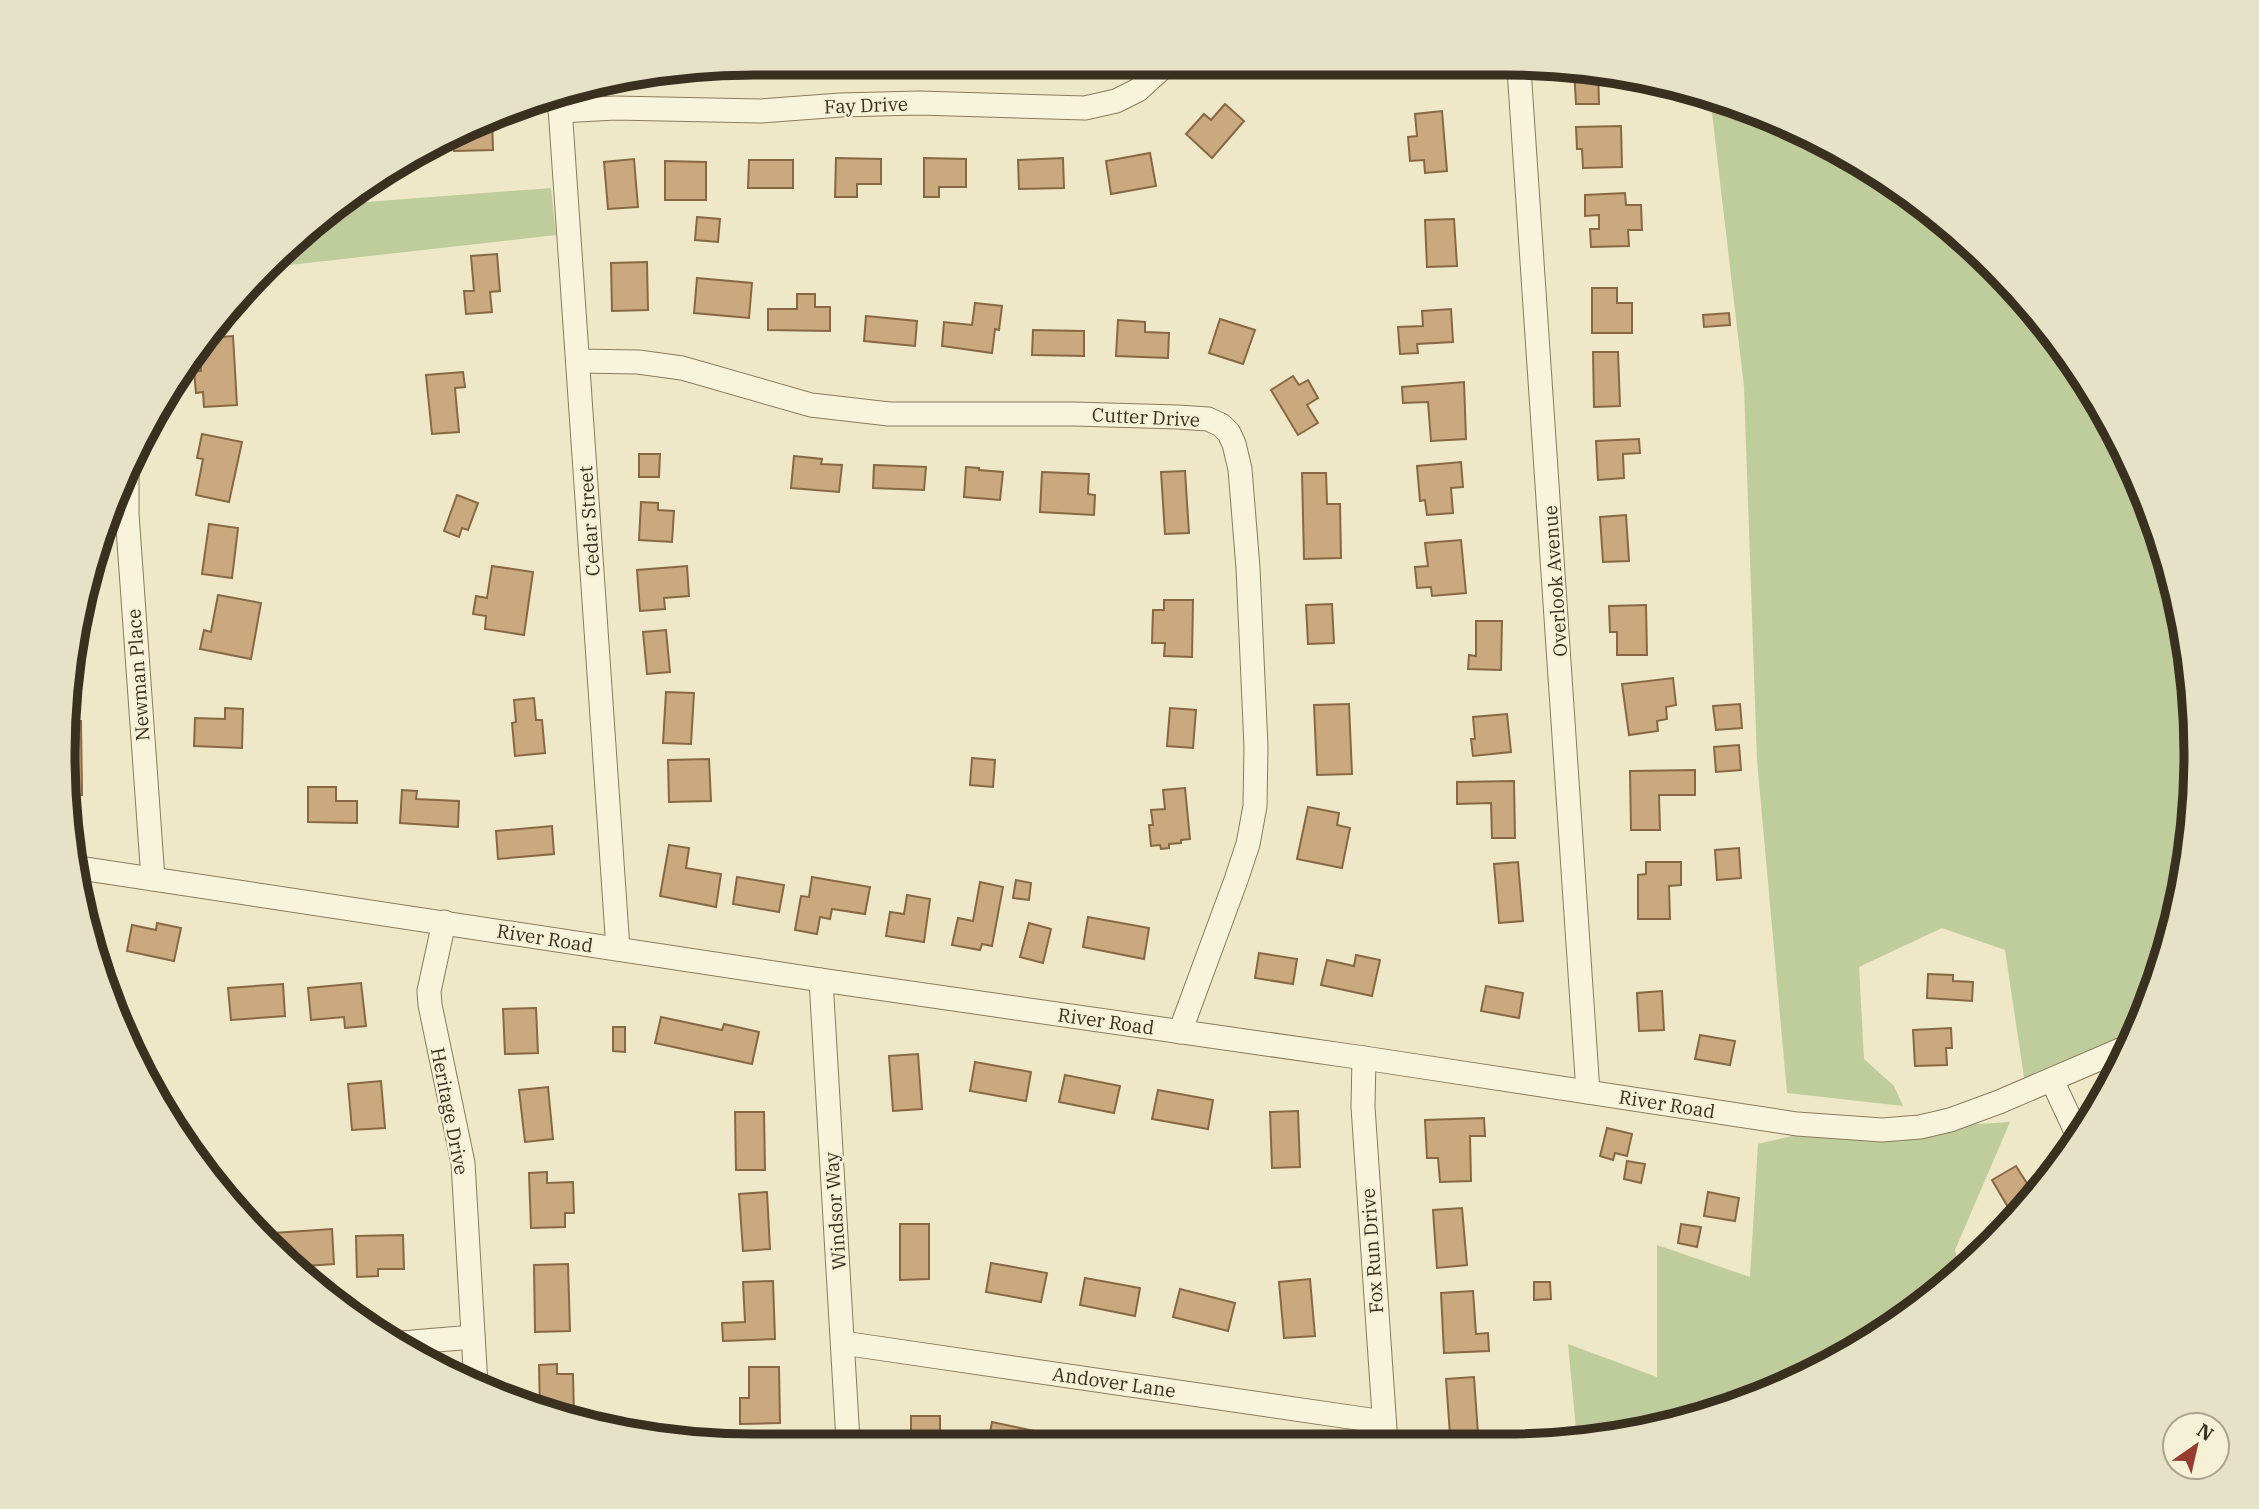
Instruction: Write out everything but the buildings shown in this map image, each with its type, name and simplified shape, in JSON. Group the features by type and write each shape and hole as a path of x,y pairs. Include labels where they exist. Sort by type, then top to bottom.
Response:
{"street":[{"name":"Fay Drive","path":"564,103 615,108 760,111 919,103 1085,108 1116,101 1138,89 1154,75"},
{"name":"Overlook Avenue","path":"1519,76 1588,1092"},
{"name":"Cedar Street","path":"559,104 618,949"},
{"name":"Cutter Drive","path":"578,361 638,362 682,368 787,400 889,414 1178,417 1208,419 1221,425 1229,433 1240,469 1248,568 1256,747 1255,806 1248,844 1180,1032"},
{"name":"Newman Place","path":"127,495 153,879"},
{"name":"River Road","path":"85,869 1797,1124 1882,1130 1920,1127 1950,1120 2115,1052"},
{"name":"Heritage Drive","path":"444,922 429,991 463,1163 476,1374"},
{"name":"Windsor Way","path":"821,980 849,1434"},
{"name":"Fox Run Drive","path":"1364,1058 1363,1107 1385,1433"},
{"path":"2052,1080 2073,1125"},
{"path":"414,1342 473,1338"},
{"name":"Andover Lane","path":"843,1343 1385,1433"}],"green space":[{"path":"1711,107 1805,145 1844,166 1918,216 1985,274 2015,307 2069,377 2093,415 2132,495 2161,579 2178,666 2184,754 2178,843 2161,930 2148,973 2112,1060 2027,1097 2005,950 1942,928 1859,967 1864,1059 1894,1086 1903,1106 1787,1093 1757,760 1744,387"},
{"path":"551,188 556,235 283,266 360,203"},
{"path":"2010,1122 1955,1250 1957,1260 1882,1319 1805,1364 1723,1398 1637,1421 1576,1430 1568,1344 1657,1377 1657,1245 1750,1277 1758,1144 1796,1135"}]}
